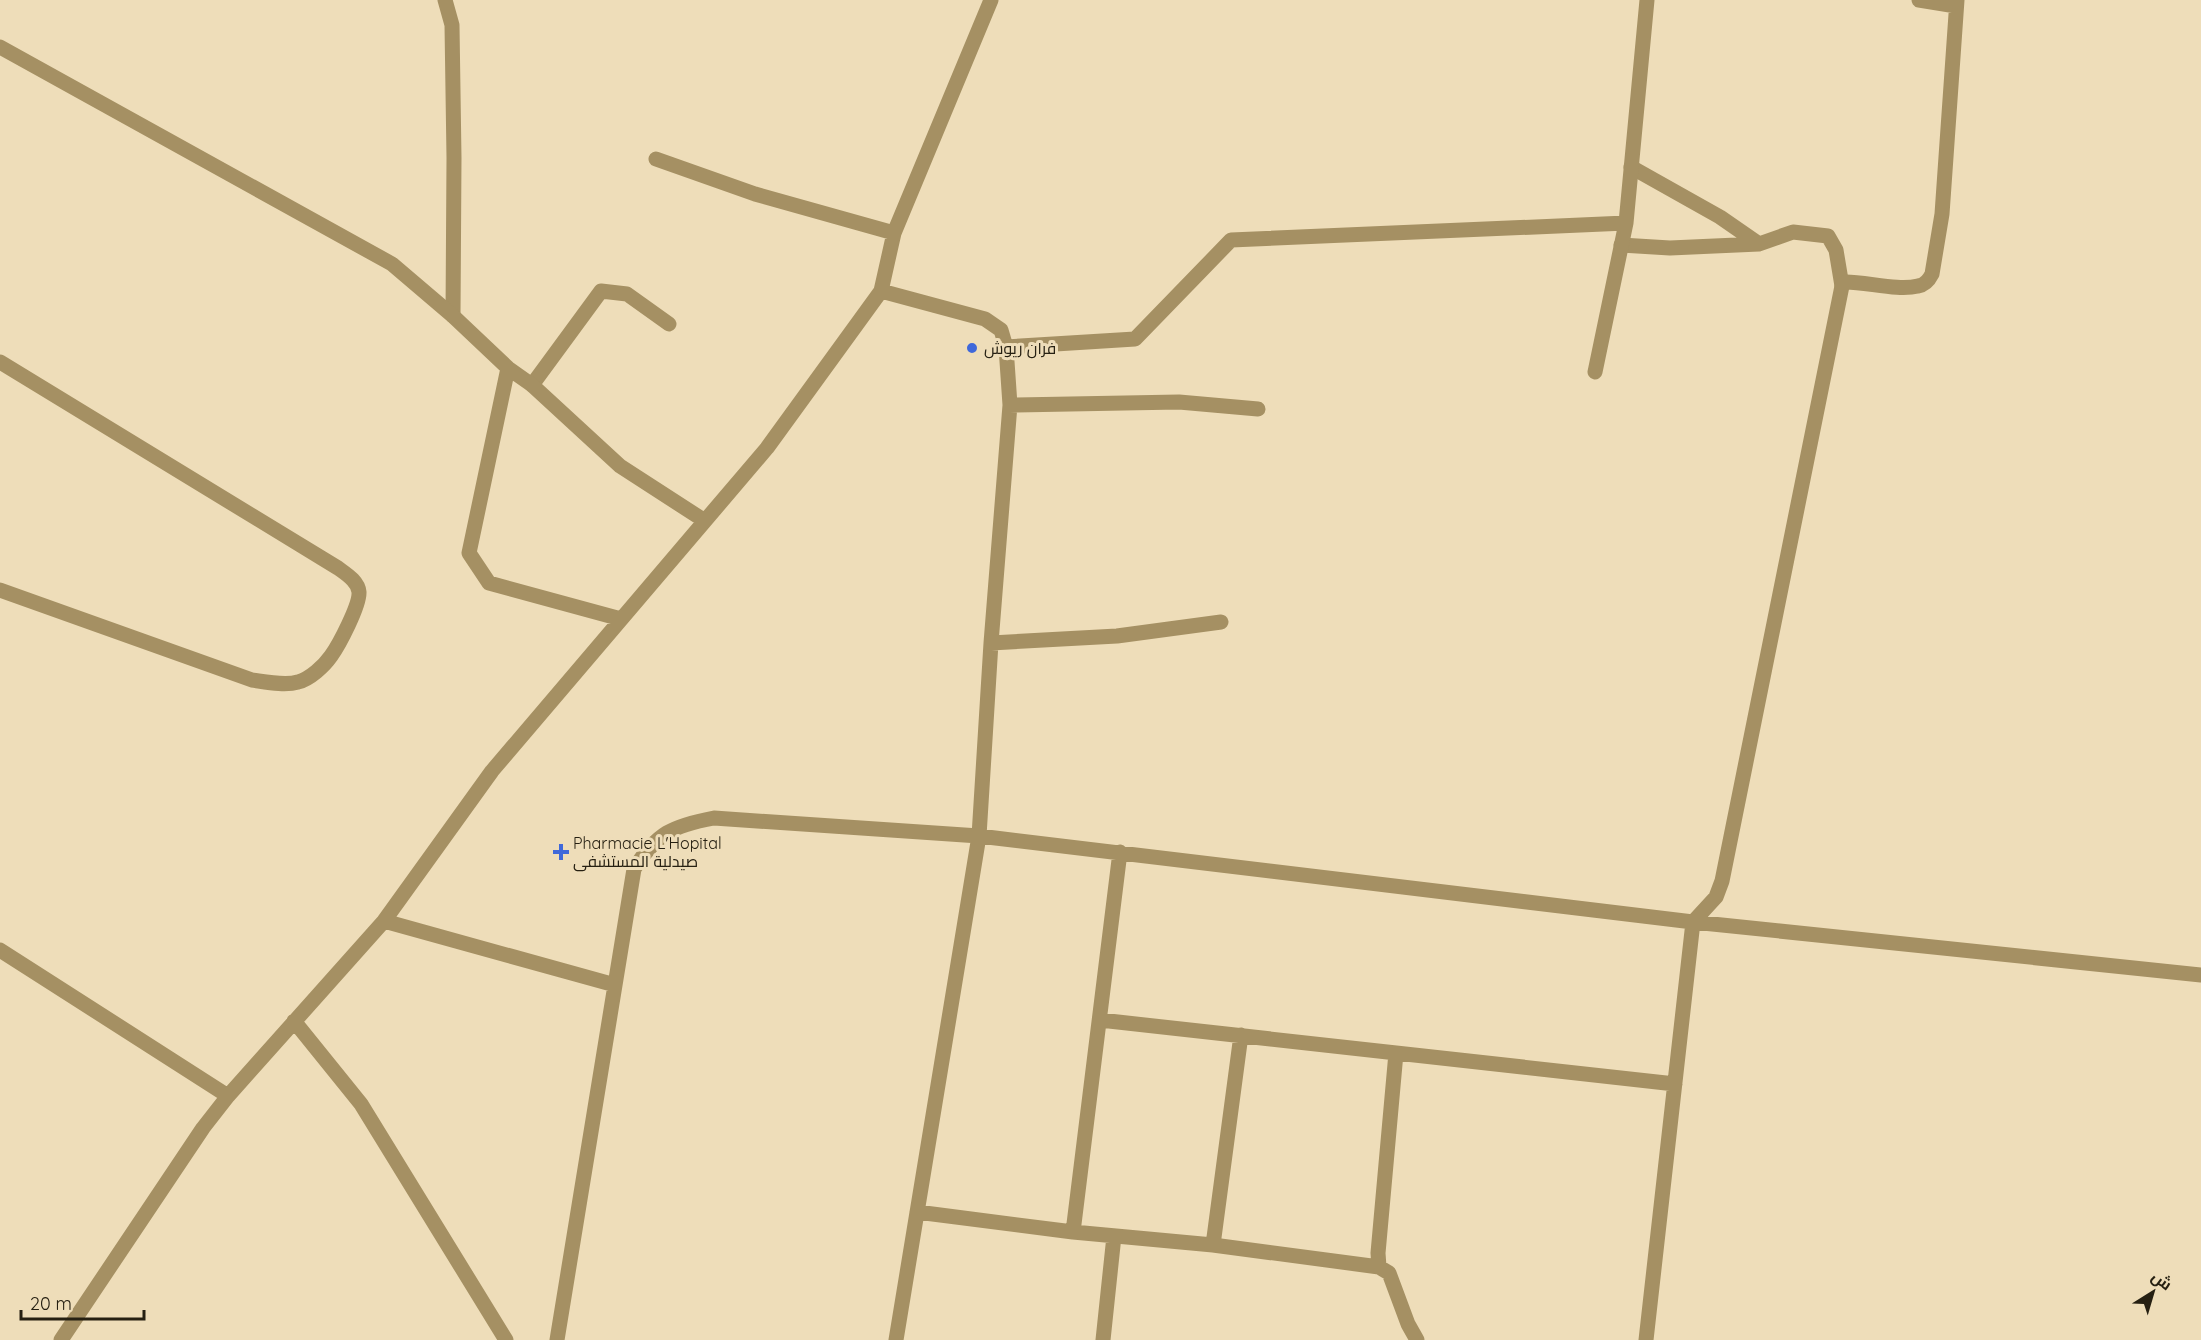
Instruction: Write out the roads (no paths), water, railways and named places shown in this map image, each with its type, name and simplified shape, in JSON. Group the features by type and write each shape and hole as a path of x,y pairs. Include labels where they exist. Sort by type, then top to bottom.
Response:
{"street":[{"path":"445,0 452,25 453,316"},
{"path":"61,1340 203,1128 228,1096 384,921 492,771 767,448 881,291 894,233 991,0"},
{"path":"1595,372 1626,223 1647,0"},
{"path":"1842,286 1846,282 1905,287 1920,286 1932,274 1942,214 1956,3 1919,0"},
{"path":"0,47 392,264 453,316 508,368 532,385 620,466 705,521"},
{"path":"656,159 755,194 894,233"},
{"path":"1631,167 1720,217 1759,244"},
{"path":"1006,347 1135,339 1231,240 1626,223"},
{"path":"1621,244 1670,248 1759,244 1793,232 1828,236 1836,250 1842,286 1722,881 1716,897 1693,922 1646,1340"},
{"path":"532,385 601,291 627,294 669,324"},
{"path":"881,291 985,319 1001,330 1006,347 1010,405 991,643 979,836 896,1340"},
{"path":"0,362 338,568 352,579 359,590 358,602 332,655 319,670 299,682 252,680 0,590"},
{"path":"508,368 469,553 489,583 621,620"},
{"path":"1010,405 1179,402 1258,409"},
{"path":"991,643 1117,636 1221,622"},
{"path":"557,1340 634,869 649,847 668,831 689,823 714,818 979,836 1693,922 2201,975"},
{"path":"1073,1232 1120,852"},
{"path":"384,921 615,985"},
{"path":"0,950 228,1096"},
{"path":"1100,1020 1675,1084"},
{"path":"294,1021 360,1104 506,1340"},
{"path":"1213,1245 1241,1035"},
{"path":"1380,1267 1377,1253 1396,1053"},
{"path":"917,1212 1073,1232 1213,1245 1380,1267 1389,1273 1408,1324 1417,1340"},
{"path":"1103,1340 1114,1236"}],"place":[{"name":"فران ريوش","path":"972,348"},
{"name":"Pharmacie L'Hopital صيدلية المستشفى","path":"561,852"}]}
